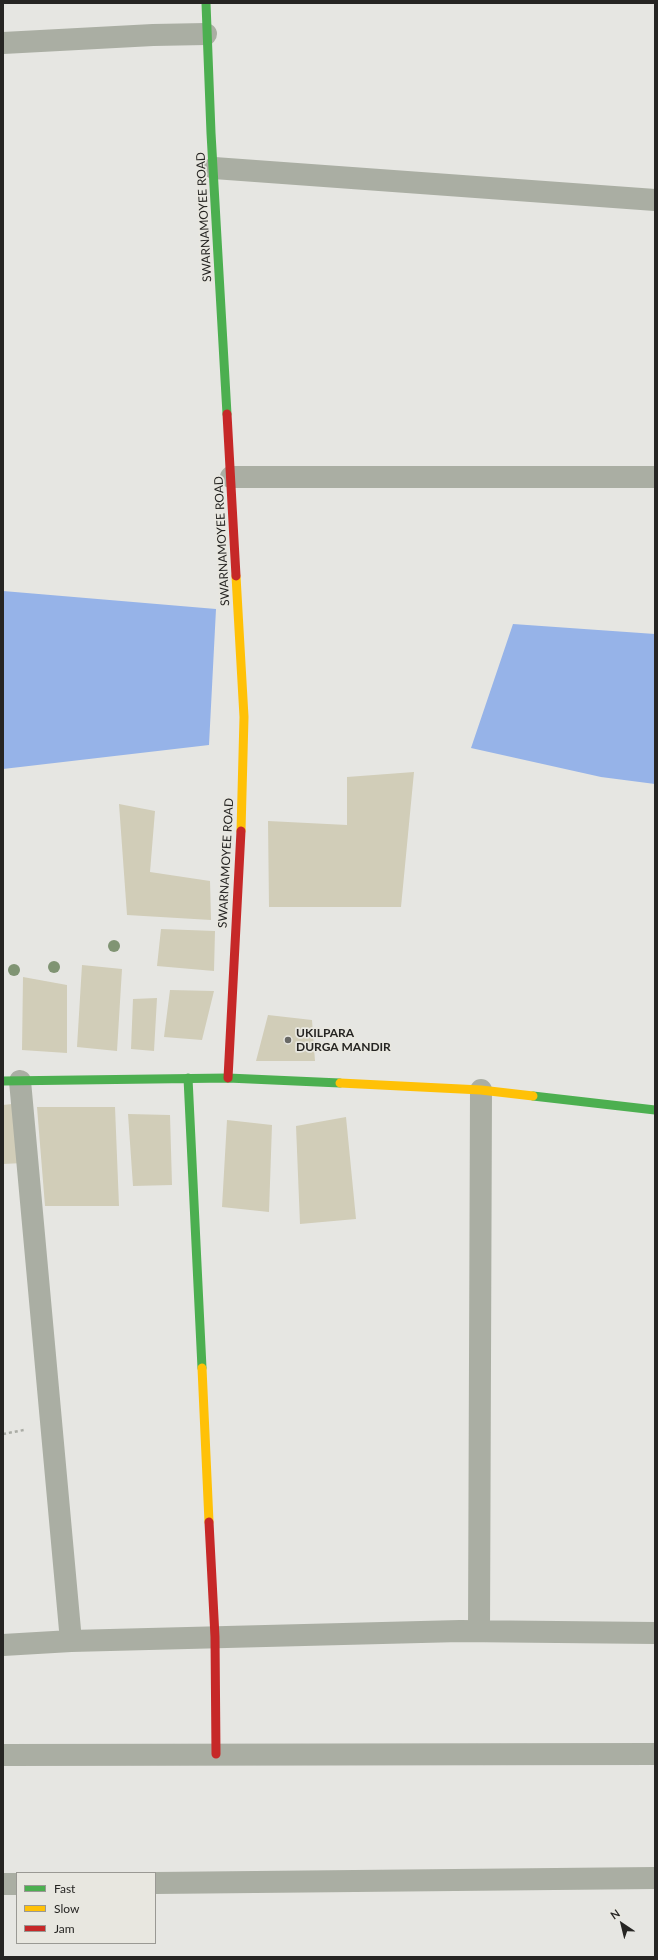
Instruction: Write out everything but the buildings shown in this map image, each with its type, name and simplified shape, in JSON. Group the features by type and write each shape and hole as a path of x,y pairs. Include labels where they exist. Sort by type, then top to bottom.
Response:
{"street":[{"name":"SWARNAMOYEE ROAD","path":"206,3 206,34 244,717 241,822 228,1078"},
{"path":"3,43 153,35 206,34"},
{"path":"214,168 655,200"},
{"path":"231,477 655,477"},
{"path":"188,1078 215,1637 216,1754"},
{"path":"71,1641 11,1081 228,1078 481,1090 655,1110"},
{"path":"479,1631 481,1090"},
{"path":"3,1645 71,1641 479,1631 655,1633"},
{"path":"3,1755 655,1754"},
{"path":"156,1883 655,1878"},
{"path":"3,1884 16,1884"}],"water":[{"path":"3,591 216,609 209,745 3,769"},
{"path":"513,624 655,634 655,784 601,777 471,748"}],"traffic: fast":[{"path":"206,3 211,133 227,414"},
{"path":"188,1078 202,1368"},
{"path":"3,1081 228,1078 340,1083"},
{"path":"533,1096 655,1110"}],"traffic: slow":[{"path":"236,576 244,717 241,831"},
{"path":"340,1083 481,1090 533,1096"},
{"path":"202,1368 209,1522"}],"traffic: jam":[{"path":"227,414 236,576"},
{"path":"228,1078 241,831"},
{"path":"209,1522 215,1637 216,1754"}],"place":[{"name":"UKILPARA DURGA MANDIR","path":"288,1040"}]}
